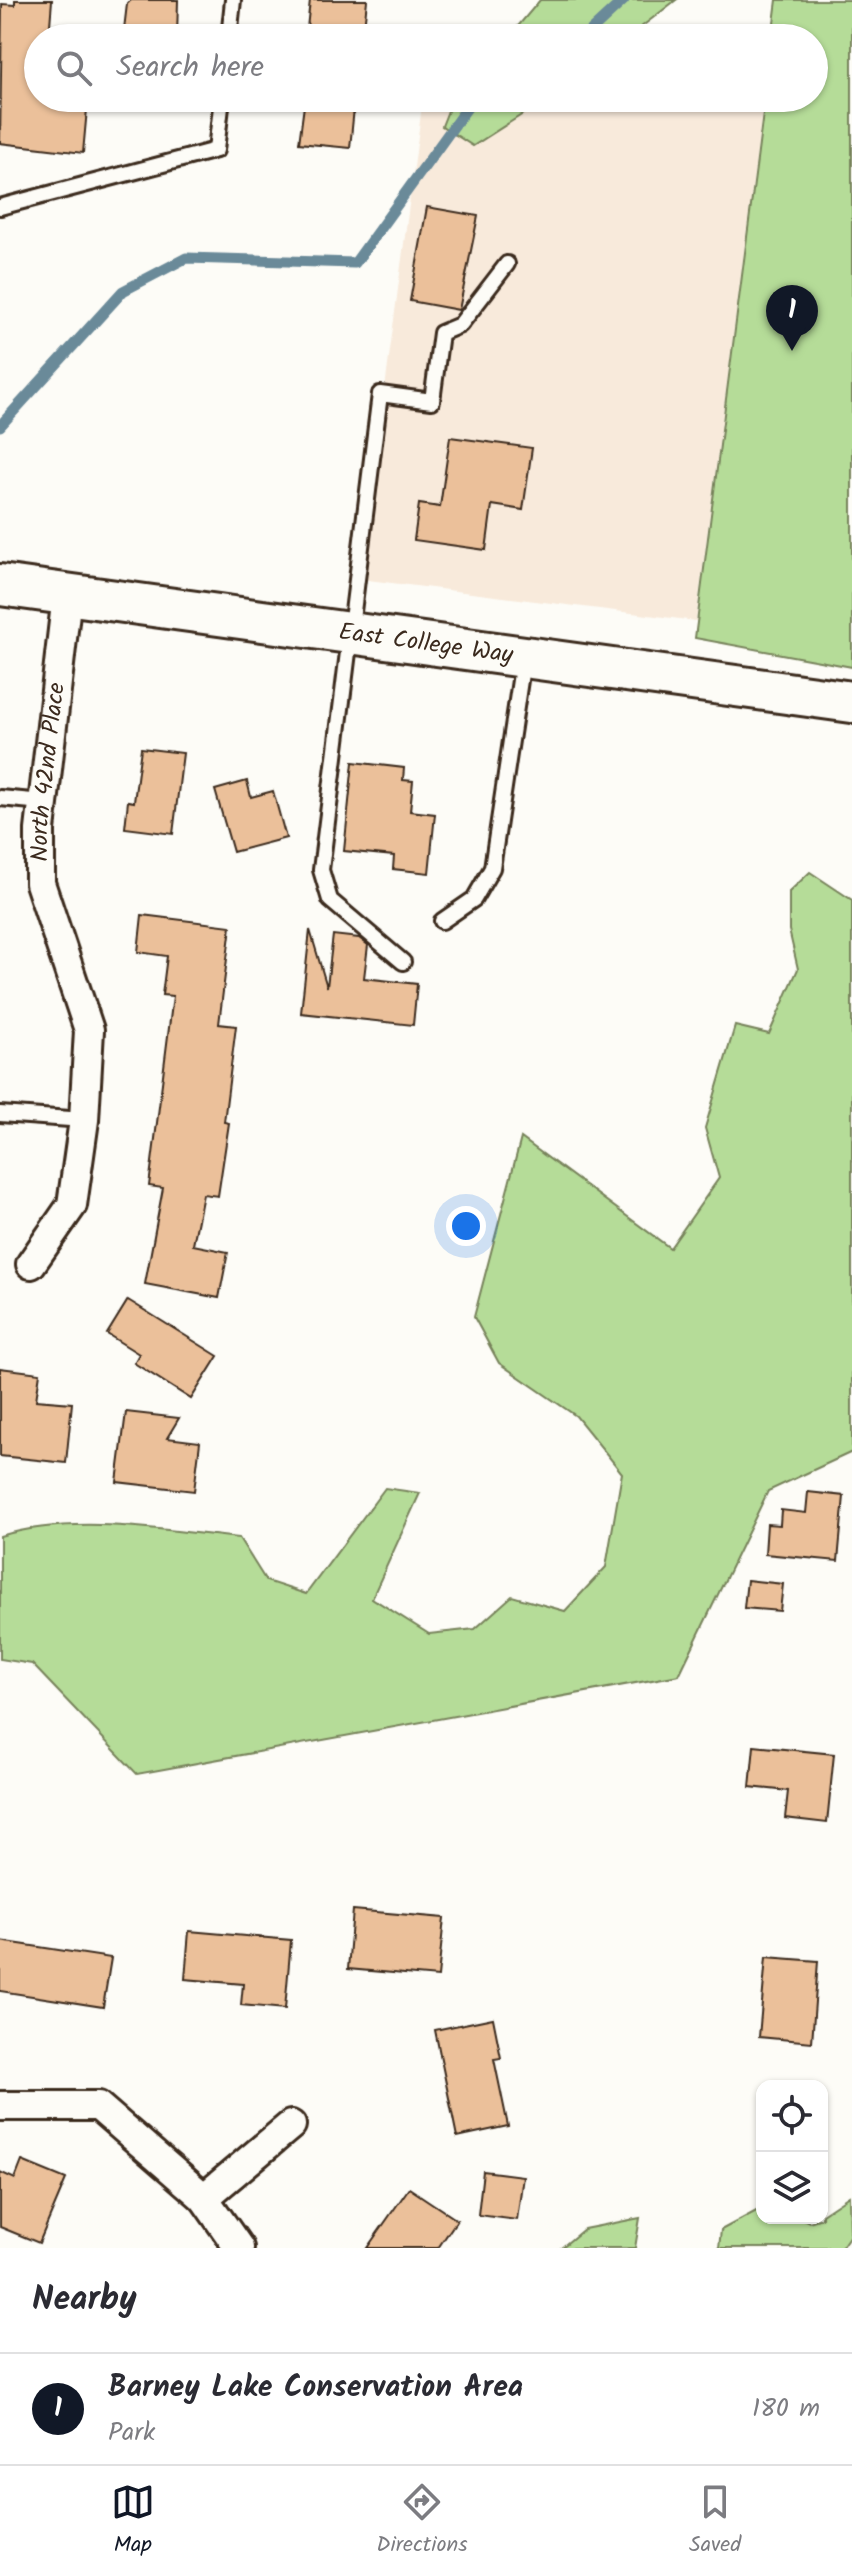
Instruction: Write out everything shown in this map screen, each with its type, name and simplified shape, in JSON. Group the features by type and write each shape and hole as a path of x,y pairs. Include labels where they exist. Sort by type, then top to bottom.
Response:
{"main road":[{"name":"East College Way","path":"0,585 852,702"}],"street":[{"name":"North 42nd Place","path":"31,1264 72,1205 84,1120 89,1030 40,883 43,802 67,595"},
{"path":"0,2106 98,2106 204,2198 239,2248"},
{"path":"204,2198 291,2125"}],"lane":[{"path":"230,24 233,0"},
{"path":"0,207 216,150 220,112"},
{"path":"403,962 330,900 323,886 321,870 353,632 380,394 432,401 441,333 460,325 507,264"},
{"path":"442,921 474,899 492,868 524,656"},
{"path":"0,798 43,802"},
{"path":"0,1114 84,1120"}],"shaded area":[{"path":"421,112 762,112 696,621 360,579"}],"green space":[{"path":"540,0 676,0 645,24 520,24"},
{"path":"777,0 852,0 852,667 695,638 763,112 828,112 828,24 774,24"},
{"path":"448,112 526,112 473,146 442,126"},
{"path":"810,872 852,900 852,1452 768,1491 679,1675 137,1774 32,1664 0,1659 0,1536 29,1529 88,1525 239,1538 266,1581 306,1594 385,1488 420,1493 372,1598 429,1634 475,1629 512,1596 565,1611 606,1567 622,1473 576,1416 499,1363 474,1317 521,1138 670,1248 719,1178 705,1128 735,1026 769,1034 798,969 789,930 789,892"},
{"path":"849,2196 850,2235 841,2248 719,2248 721,2230 756,2211 756,2224 828,2224 828,2210"},
{"path":"640,2218 635,2248 561,2248 584,2229"}],"building":[{"path":"15,0 52,0 50,24 24,24 24,112 87,112 83,153 0,143 2,4 15,5"},
{"path":"131,0 178,0 177,24 125,24 127,4"},
{"path":"310,0 367,0 364,24 307,24"},
{"path":"303,112 354,112 350,148 299,143"},
{"path":"427,207 478,216 459,310 410,301"},
{"path":"450,437 532,448 523,510 492,505 486,550 414,540 419,504 440,507"},
{"path":"141,748 183,753 173,834 125,828 128,801 134,802"},
{"path":"353,762 404,768 403,780 413,781 410,811 435,814 429,873 393,869 394,856 344,851"},
{"path":"247,781 251,797 273,791 286,838 233,852 215,790"},
{"path":"142,915 231,926 219,1024 236,1026 224,1122 229,1123 218,1196 203,1194 193,1245 228,1252 219,1298 145,1284 163,1188 149,1186 173,996 162,995 167,956 138,952"},
{"path":"310,930 327,987 333,935 359,938 368,945 364,978 417,984 413,1025 301,1013"},
{"path":"128,1300 218,1356 191,1399 134,1363 139,1354 107,1334"},
{"path":"0,1368 40,1373 36,1400 72,1403 66,1463 0,1456"},
{"path":"126,1412 179,1418 167,1438 200,1442 194,1491 117,1482"},
{"path":"808,1492 844,1496 838,1561 765,1554 767,1524 780,1525 781,1510 806,1513"},
{"path":"747,1580 783,1584 780,1611 744,1608"},
{"path":"754,1746 834,1754 827,1823 785,1818 788,1791 750,1787"},
{"path":"353,1910 444,1918 438,1977 348,1969"},
{"path":"189,1931 291,1940 285,2009 241,2005 243,1984 185,1979"},
{"path":"0,1941 111,1958 103,2007 0,1991"},
{"path":"766,1957 818,1961 812,2042 759,2037"},
{"path":"493,2018 501,2058 494,2059 508,2126 457,2137 435,2030"},
{"path":"22,2161 66,2179 39,2243 0,2227 0,2172 15,2179"},
{"path":"483,2171 523,2176 517,2220 478,2215"},
{"path":"409,2188 457,2220 438,2248 367,2248"}],"waterway":[{"path":"598,24 624,0"},
{"path":"0,426 123,291 186,258 355,263 464,112"}],"place":[{"name":"Barney Lake Conservation Area","path":"792,351"}]}
